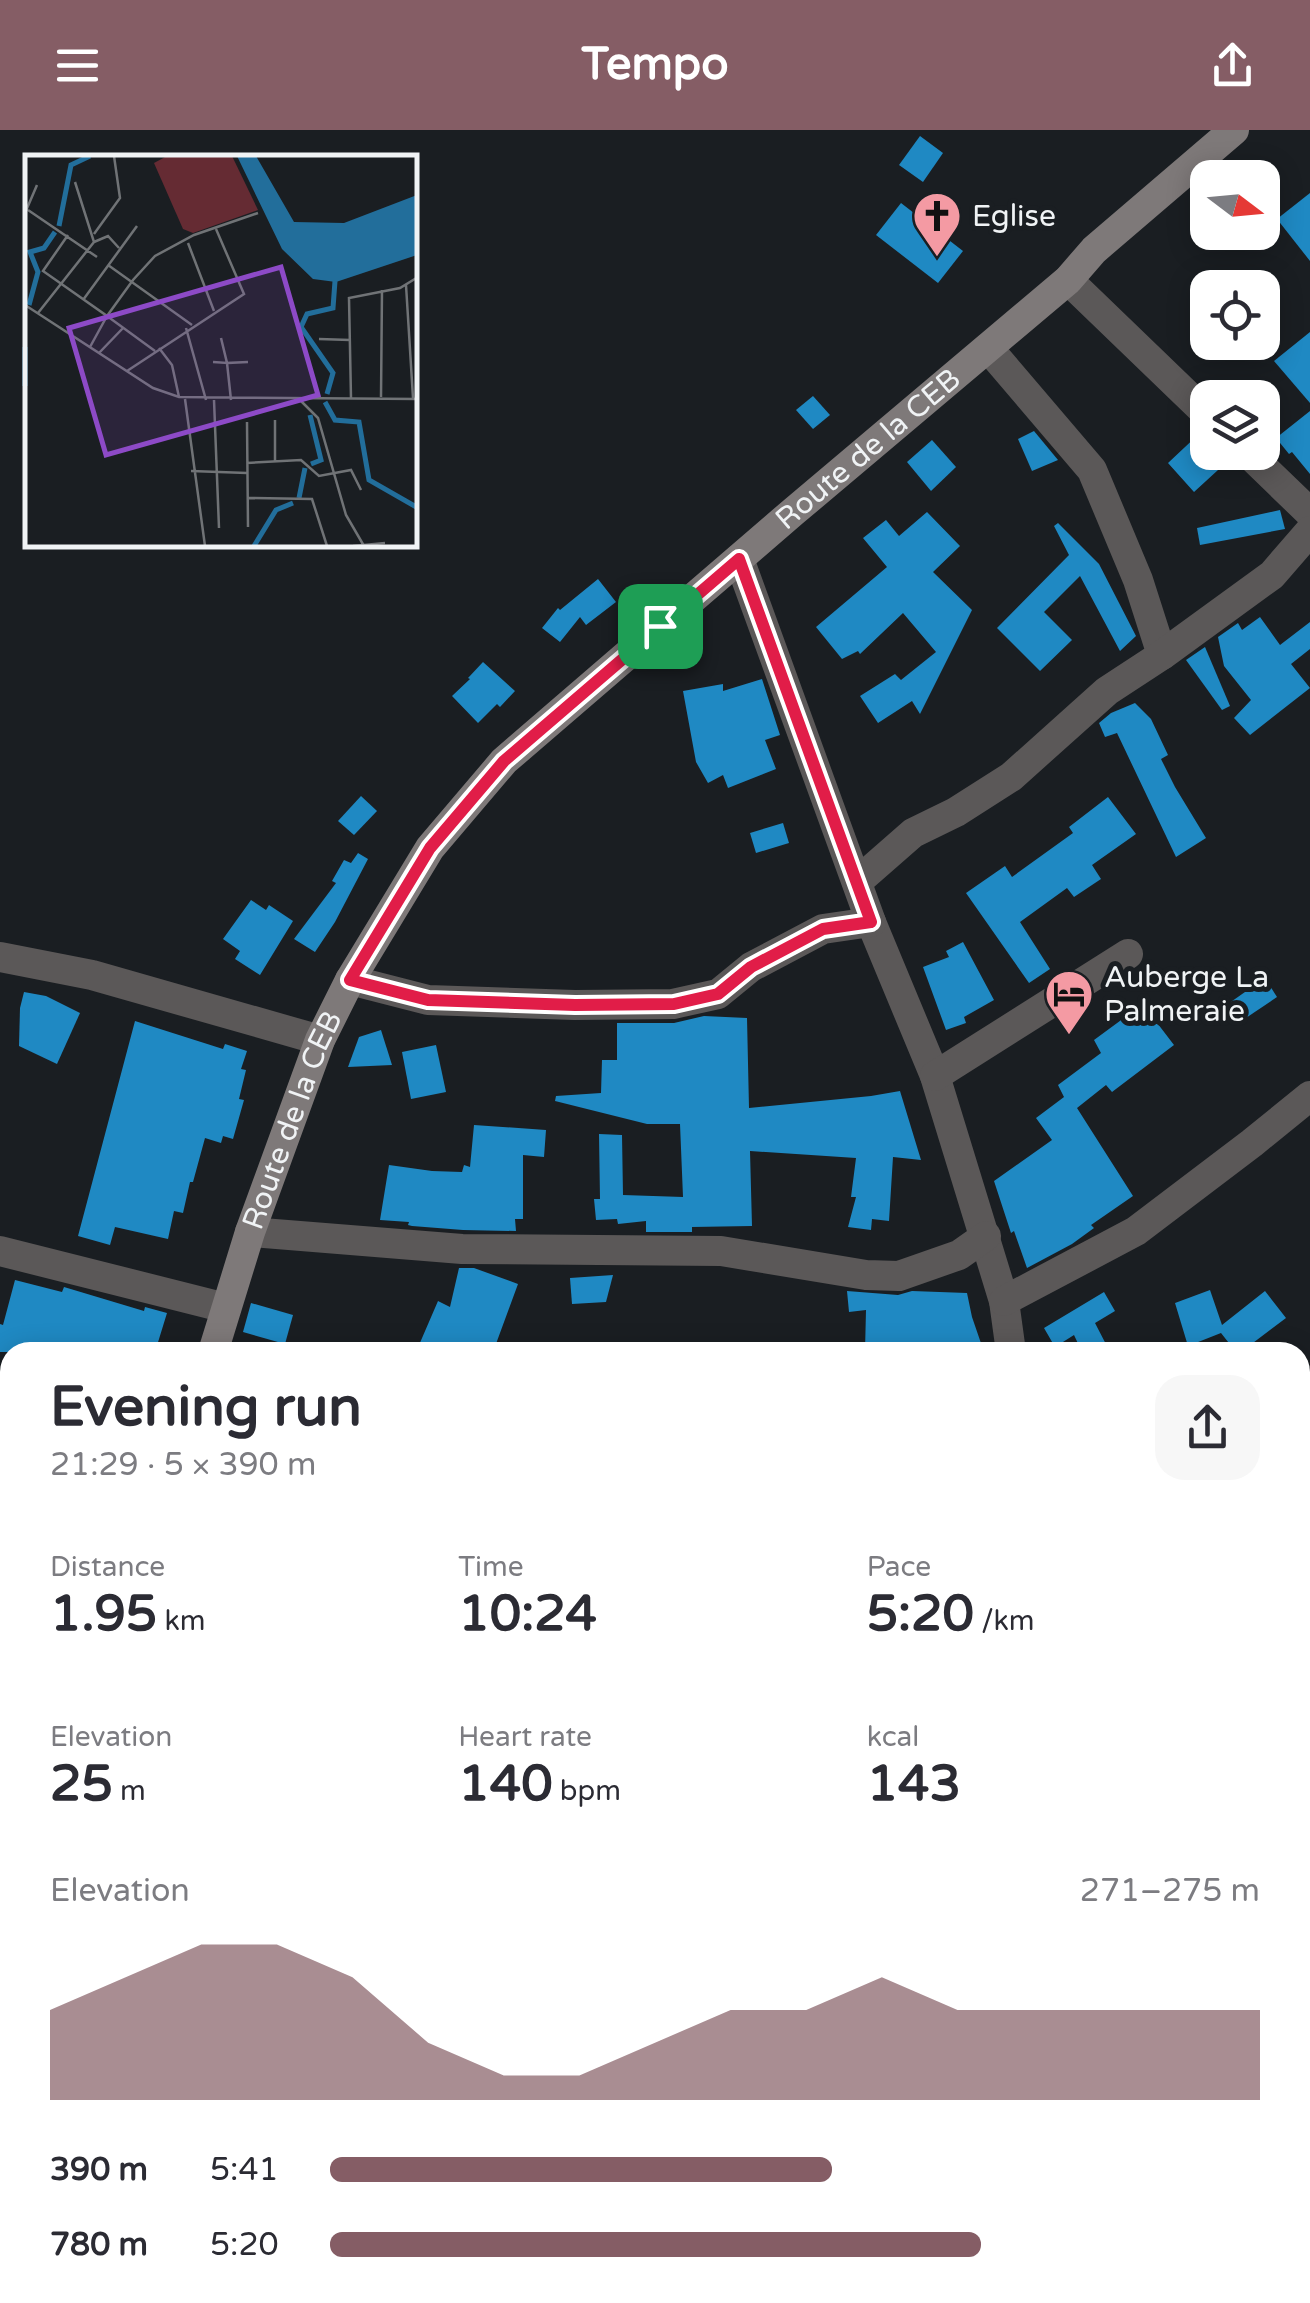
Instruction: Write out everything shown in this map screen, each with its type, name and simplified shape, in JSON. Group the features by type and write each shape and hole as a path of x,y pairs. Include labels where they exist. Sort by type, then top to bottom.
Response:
{"main road":[{"name":"Route de la CEB","path":"216,1342 250,1232 320,1040 350,980 430,848 504,761 1068,280 1094,250 1234,130"}],"street":[{"path":"1068,280 1190,398"},
{"path":"988,348 1092,470 1138,580 1162,655"},
{"path":"1266,470 1310,513"},
{"path":"857,882 913,834 1012,777 1106,692 1272,575 1310,531"},
{"path":"739,559 871,922 934,1076 986,1236 1010,1342"},
{"path":"350,980 428,1000 674,1004 718,994 751,967 823,929 871,922"},
{"path":"934,1076 1128,954"},
{"path":"0,957 92,975 320,1040"},
{"path":"1004,1302 1136,1230 1310,1096"},
{"path":"250,1232 462,1249 720,1251 866,1275 898,1276 959,1255 986,1236"},
{"path":"0,1251 226,1308"}],"building":[{"path":"920,136 943,153 923,182 899,165"},
{"path":"1310,193 1310,261 1280,223 1280,217"},
{"path":"901,203 963,251 938,283 876,235"},
{"path":"1310,332 1310,403 1274,361"},
{"path":"813,396 830,415 813,429 796,410"},
{"path":"1310,411 1310,474 1280,443 1280,435"},
{"path":"1034,431 1058,460 1032,471 1018,439"},
{"path":"932,440 956,467 931,491 907,462"},
{"path":"1190,442 1190,470 1218,470 1194,492 1168,463"},
{"path":"1280,510 1285,529 1200,545 1197,528"},
{"path":"927,512 960,546 933,572 972,610 920,714 912,701 878,723 860,696 895,674 901,680 936,652 903,613 860,654 858,651 842,659 816,627 887,567 863,538 886,520 899,536"},
{"path":"1058,523 1099,564 1136,636 1120,651 1080,576 1044,612 1072,640 1040,671 997,628 1069,555 1054,526"},
{"path":"598,579 616,602 586,625 580,617 560,642 542,628 558,608"},
{"path":"1260,617 1280,645 1310,622 1310,649 1291,664 1310,688 1250,735 1234,718 1251,700 1224,666 1218,637 1238,623 1242,630"},
{"path":"1205,647 1230,706 1222,710 1186,660"},
{"path":"483,662 515,691 478,723 452,696"},
{"path":"762,679 780,735 765,740 776,769 728,788 723,775 708,783 696,762 683,691 723,684 723,691"},
{"path":"1135,703 1151,719 1168,755 1161,759 1206,838 1176,857 1117,733 1105,737 1099,723"},
{"path":"361,796 377,811 354,835 338,821"},
{"path":"1108,797 1136,834 1092,865 1101,879 1074,897 1067,888 1020,922 1050,969 1029,983 966,893 1005,866 1012,877 1073,833 1069,827"},
{"path":"783,823 789,843 756,853 750,833"},
{"path":"358,853 368,859 315,952 294,939 336,883 332,881 344,860 351,863"},
{"path":"251,900 266,910 269,905 293,921 260,975 235,959 240,951 223,939"},
{"path":"963,942 994,1000 964,1017 966,1023 946,1030 923,967 949,957 946,951"},
{"path":"1265,978 1277,997 1237,1024 1225,1006"},
{"path":"24,992 46,996 80,1013 57,1064 19,1046"},
{"path":"1148,1011 1174,1045 1112,1092 1106,1085 1077,1108 1133,1196 1091,1225 1094,1228 1072,1244 1027,1268 994,1181 1052,1140 1036,1118 1064,1097 1058,1085 1101,1053 1094,1040 1128,1015 1133,1023"},
{"path":"704,1016 747,1018 749,1108 900,1091 921,1160 893,1157 889,1221 872,1219 871,1230 848,1227 856,1197 851,1197 856,1158 750,1151 752,1226 646,1232 646,1221 618,1224 617,1219 596,1220 594,1199 600,1199 599,1134 622,1135 623,1195 683,1197 680,1124 647,1124 555,1101 556,1096 601,1093 602,1060 617,1060 617,1023 674,1023"},
{"path":"135,1021 223,1049 225,1044 247,1051 239,1099 244,1100 233,1139 223,1136 221,1143 205,1138 183,1213 174,1211 168,1239 115,1227 110,1245 78,1236"},
{"path":"381,1030 392,1065 348,1067 359,1037"},
{"path":"436,1045 446,1092 411,1099 402,1052"},
{"path":"474,1125 546,1130 544,1157 523,1155 523,1219 515,1219 516,1231 412,1226 409,1222 380,1220 389,1165 462,1172 464,1165 470,1167"},
{"path":"459,1268 474,1268 518,1284 497,1342 420,1342 438,1301 450,1307"},
{"path":"613,1275 606,1302 572,1304 570,1278"},
{"path":"15,1280 62,1292 64,1287 144,1311 145,1307 167,1313 158,1342 0,1342 0,1324 3,1325"},
{"path":"1210,1290 1222,1325 1265,1291 1286,1318 1254,1342 1228,1342 1221,1333 1187,1342 1175,1303"},
{"path":"847,1291 898,1295 912,1291 967,1293 981,1342 865,1342 866,1310 849,1312"},
{"path":"1104,1292 1115,1311 1095,1323 1105,1342 1077,1342 1074,1335 1063,1342 1052,1342 1044,1328"},
{"path":"251,1303 293,1315 286,1342 243,1332"}],"place":[{"name":"Eglise","path":"937,258"},
{"name":"Auberge La Palmeraie","path":"1069,1036"}],"route":[{"path":"739,559 871,922 823,929 751,967 718,994 674,1004 428,1000 350,980 430,848 504,761 660,626 739,559"}]}
